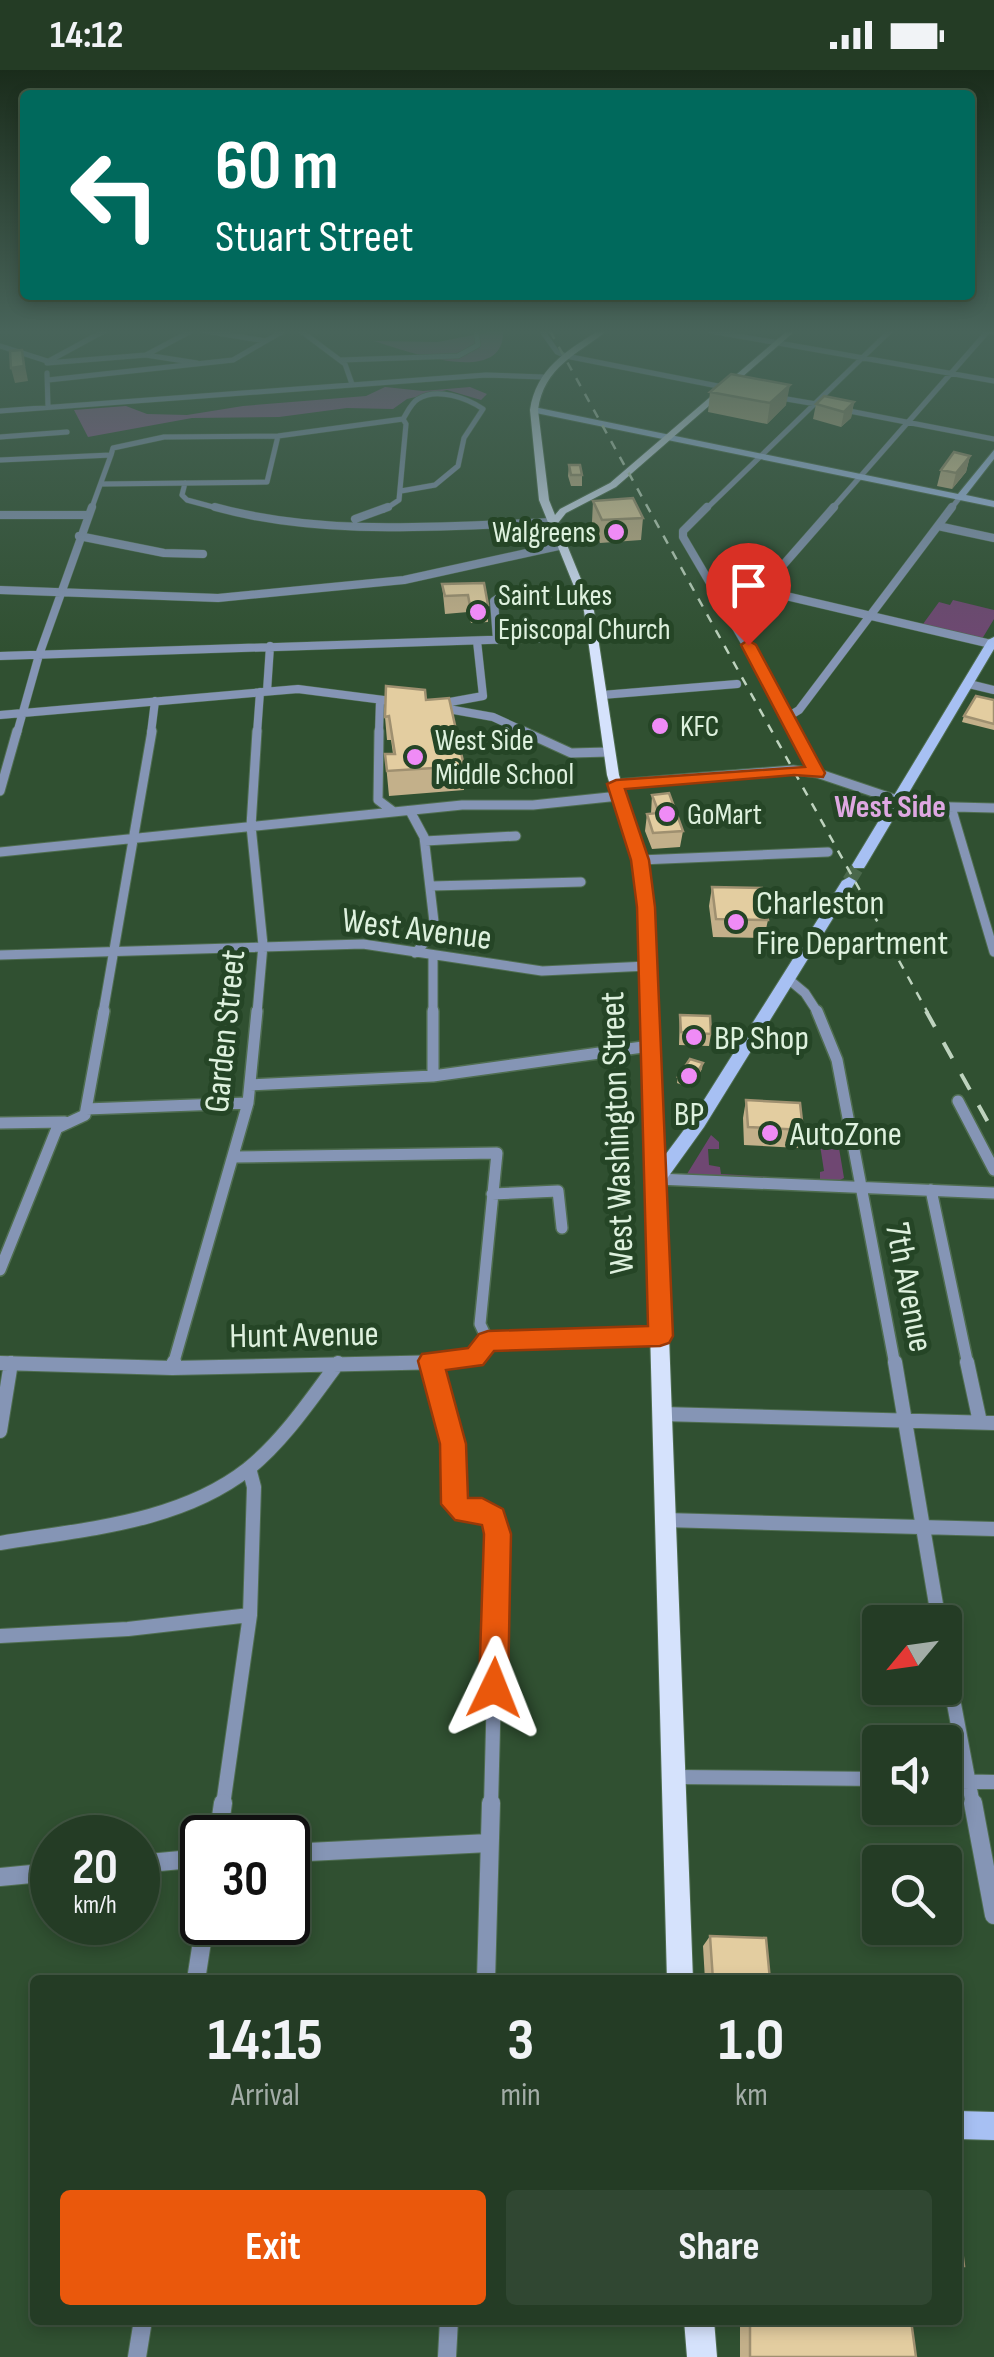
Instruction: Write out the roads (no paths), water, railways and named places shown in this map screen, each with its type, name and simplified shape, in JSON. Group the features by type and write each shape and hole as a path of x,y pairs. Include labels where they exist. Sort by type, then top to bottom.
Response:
{"main road":[{"name":"West Washington Street","path":"537,438 543,487 589,610 609,752 640,860 657,1179 680,1975"},
{"path":"554,522 578,503 612,485 666,438"},
{"path":"671,438 994,504"},
{"path":"960,498 994,453"},
{"path":"543,487 552,505 578,503"},
{"path":"859,865 993,642"},
{"path":"657,1179 680,1152 848,881"},
{"path":"962,2125 994,2126"},
{"path":"699,2325 702,2357"}],"street":[{"path":"0,791 39,654 113,448 161,438"},
{"path":"102,484 268,482 278,438"},
{"path":"336,523 383,511 399,500 405,438"},
{"path":"401,491 435,485 458,466 464,438"},
{"path":"780,438 683,531 790,716 817,773"},
{"path":"734,620 892,438"},
{"path":"0,460 111,456"},
{"path":"185,483 183,498 210,508 263,518 336,523 554,522"},
{"path":"790,716 872,616 960,498"},
{"path":"0,515 87,515"},
{"path":"938,526 994,538"},
{"path":"79,536 164,553 203,554"},
{"path":"0,590 197,598 360,586 564,545"},
{"path":"709,578 993,642"},
{"path":"497,640 494,601 509,591"},
{"path":"0,656 548,638"},
{"path":"477,641 483,696 430,706 494,718 571,753 609,752"},
{"name":"Garden Street","path":"172,1368 248,1103 263,945 251,826 270,646"},
{"path":"602,695 737,684"},
{"path":"969,684 994,690"},
{"path":"0,715 320,690 414,704"},
{"path":"380,700 378,800 394,812"},
{"path":"0,1123 80,1120 86,1109 154,702"},
{"path":"0,852 794,770 817,773 921,807 994,808"},
{"path":"951,807 994,952"},
{"path":"410,811 420,822 425,841 434,927 415,953"},
{"path":"425,841 516,836"},
{"path":"640,860 828,852"},
{"path":"431,886 581,882"},
{"name":"West Avenue","path":"0,955 363,944 542,971 648,966"},
{"path":"433,956 433,1076"},
{"name":"7th Avenue","path":"787,978 806,995 830,1039 906,1421 936,1605"},
{"path":"250,1085 433,1076 650,1046"},
{"path":"958,1101 994,1170"},
{"path":"86,1109 248,1103"},
{"path":"0,1270 58,1128 65,1122"},
{"path":"234,1156 497,1153 480,1324 488,1341"},
{"path":"657,1179 994,1193"},
{"path":"662,1414 987,1422 931,1190"},
{"path":"492,1194 558,1192 562,1228"},
{"name":"Hunt Avenue","path":"6,1363 172,1368 430,1361 474,1358 488,1341 660,1336"},
{"path":"430,1361 453,1444 454,1504 464,1511 482,1510 494,1518 498,1534 486,1975"},
{"path":"0,1544 175,1509 216,1490 249,1468 338,1362"},
{"path":"0,1431 6,1363"},
{"path":"221,1815 250,1615 254,1487 249,1468"},
{"path":"665,1520 994,1529"},
{"path":"1,1640 250,1615"},
{"path":"954,1705 994,1915"},
{"path":"676,1776 862,1779"},
{"path":"962,1782 994,1782"},
{"path":"310,1853 489,1843"},
{"path":"0,1876 30,1874"},
{"path":"197,1975 201,1945"},
{"path":"137,2357 141,2325"},
{"path":"447,2357 449,2325"}],"tunnel":[{"path":"849,881 859,865"}],"railway":[{"path":"609,438 928,1013"},
{"path":"926,1011 994,1133"}],"place":[{"name":"Walgreens","path":"616,532"},
{"name":"Saint Lukes Episcopal Church","path":"478,612"},
{"name":"KFC","path":"660,726"},
{"name":"West Side Middle School","path":"415,757"},
{"name":"GoMart","path":"667,814"},
{"name":"Charleston Fire Department","path":"736,922"},
{"name":"BP Shop","path":"694,1037"},
{"name":"BP","path":"689,1076"},
{"name":"AutoZone","path":"770,1133"}],"district":[{"name":"West Side","path":"890,806"}]}
